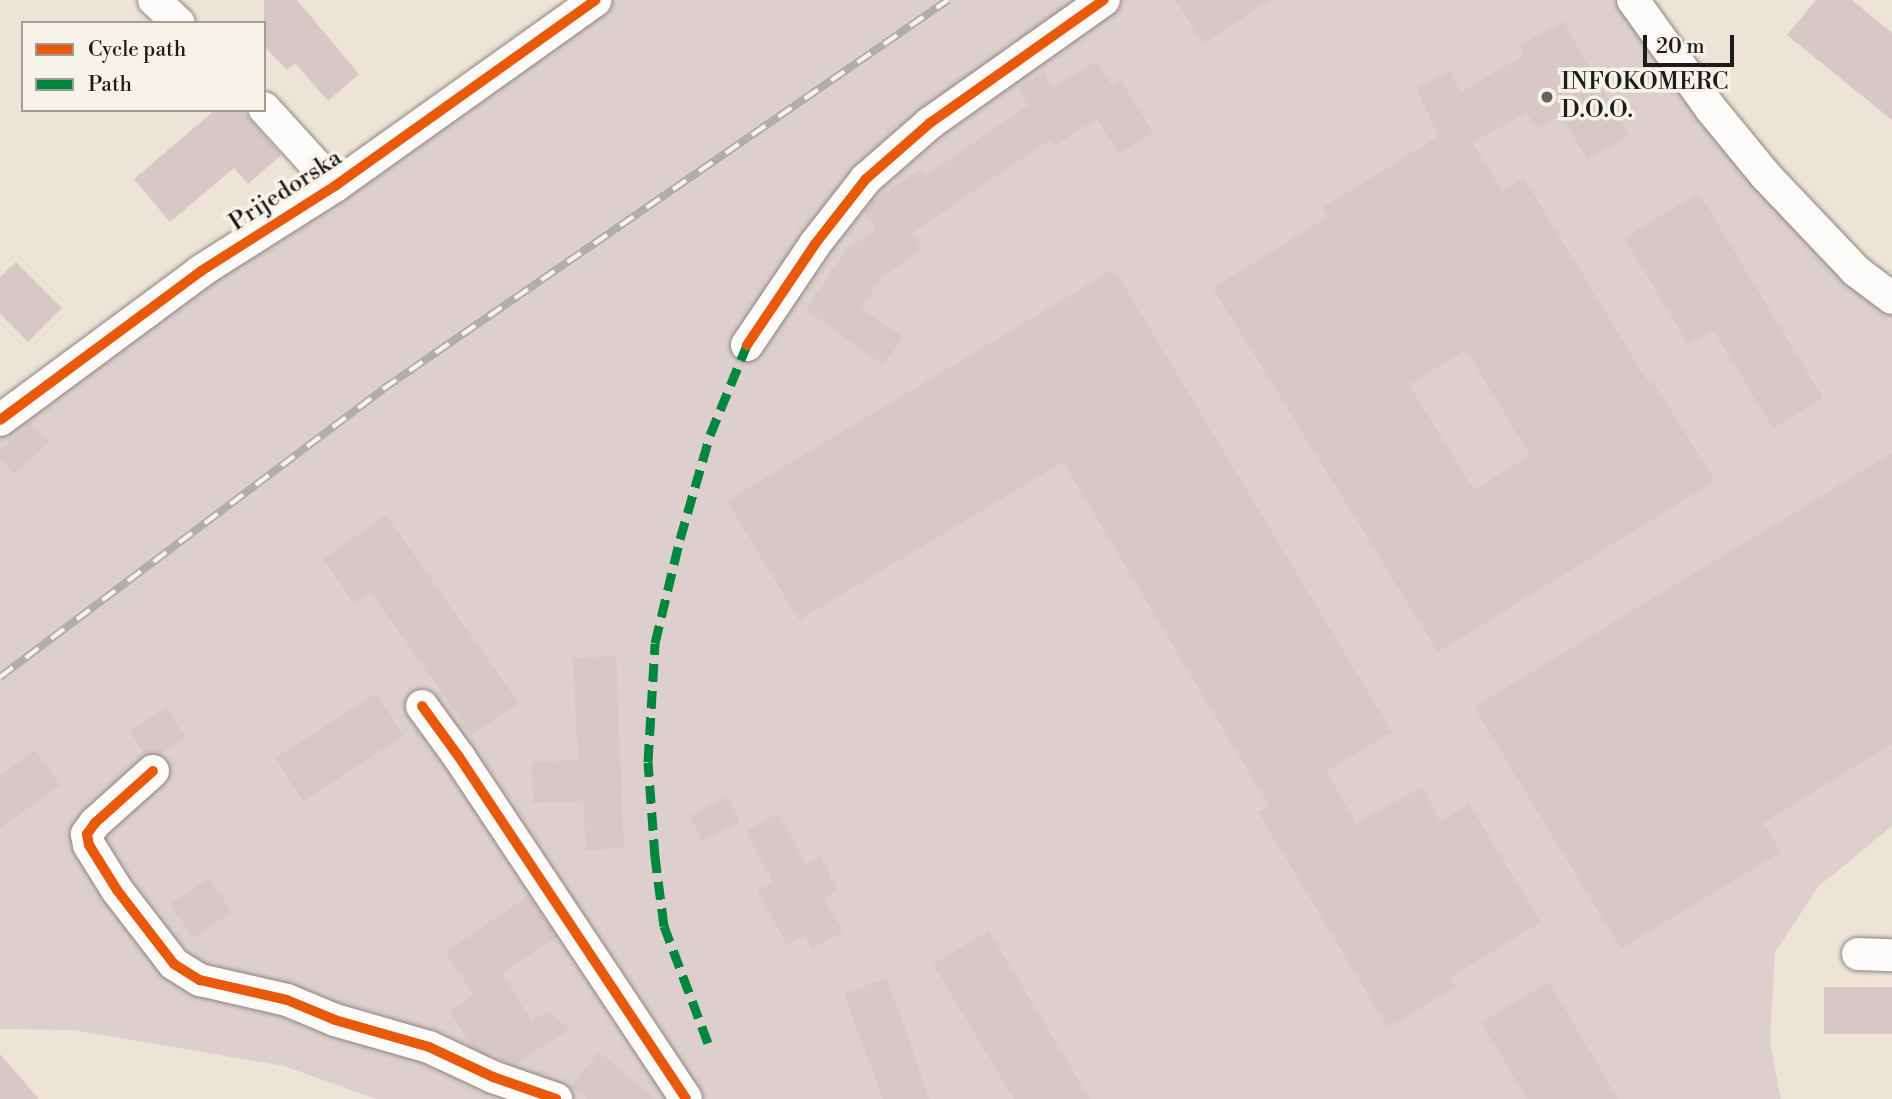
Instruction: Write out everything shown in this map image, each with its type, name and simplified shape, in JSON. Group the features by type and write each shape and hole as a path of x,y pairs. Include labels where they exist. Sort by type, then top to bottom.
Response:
{"street":[{"path":"154,0 177,21"},
{"name":"Prijedorska","path":"0,420 201,271 335,186 596,0"},
{"path":"747,345 815,244 866,179 930,123 1104,0"},
{"path":"1633,0 1711,108 1766,176 1856,271 1892,298"},
{"path":"266,110 335,186"},
{"path":"422,706 459,757 686,1099"},
{"path":"153,771 95,823 87,834 89,845 117,890 174,964 200,980 287,1000 335,1020 429,1047 493,1077 556,1099"},
{"path":"1858,954 1892,955"}],"shaded area":[{"path":"596,0 1633,0 1892,298 1892,826 1818,887 1775,953 1770,1042 1781,1099 376,1099 284,1066 73,1030 0,1029 0,424"}],"building":[{"path":"264,0 297,0 359,74 328,101 295,63 287,70 266,48"},
{"path":"1175,0 1271,0 1203,44"},
{"path":"1816,0 1852,0 1892,33 1892,120 1787,35"},
{"path":"1563,21 1629,136 1587,160 1561,115 1537,129 1527,112 1473,143 1502,191 1524,178 1648,382 1652,380 1715,481 1438,652 1213,288 1328,217 1322,208 1439,136 1416,88 1450,71 1461,92 1524,55 1519,46","holes":["1466,350 1530,455 1474,490 1409,385"]},
{"path":"1097,61 1111,84 1120,79 1153,132 1119,154 1097,119 1054,146 1050,140 912,233 923,249 882,277 861,308 903,337 883,365 806,310 846,250 876,229 864,212 871,203 920,169 925,176 1028,105 1018,89 1044,72 1053,87"},
{"path":"213,112 244,112 281,155 248,184 234,168 170,222 134,179"},
{"path":"1699,193 1823,398 1773,428 1713,330 1688,344 1624,238"},
{"path":"16,262 62,308 28,342 0,314 0,277"},
{"path":"1114,269 1392,732 1326,771 1356,822 1423,787 1440,822 1469,804 1541,922 1450,977 1456,987 1388,1028 1258,812 1269,806 1063,462 799,620 727,501"},
{"path":"31,423 49,442 14,474 0,459 0,451"},
{"path":"1892,453 1892,744 1763,823 1781,852 1621,949 1474,707"},
{"path":"386,515 519,703 472,735 371,592 354,604 323,559"},
{"path":"616,656 624,848 586,850 583,801 533,803 531,762 578,760 573,658"},
{"path":"376,693 404,736 303,801 275,758"},
{"path":"167,707 186,738 160,754 145,755 129,731"},
{"path":"35,750 60,785 0,829 0,775"},
{"path":"727,797 740,822 702,841 690,816"},
{"path":"778,813 806,864 820,856 838,890 824,898 843,932 812,949 805,935 787,945 757,891 773,882 746,831"},
{"path":"209,878 232,912 193,938 170,904"},
{"path":"529,896 557,937 502,973 532,1021 547,1011 570,1029 514,1065 501,1060 496,1052 490,1055 472,1047 449,1011 474,995 445,952"},
{"path":"989,931 1090,1099 1014,1099 933,964"},
{"path":"886,978 929,1099 883,1099 844,994"},
{"path":"1549,982 1618,1099 1527,1099 1481,1022"},
{"path":"1824,987 1892,987 1892,1034 1824,1034"},
{"path":"599,1052 656,1099 587,1099 571,1086"},
{"path":"0,1054 39,1099 0,1099"}],"railway":[{"path":"0,677 383,389 948,0"}],"marked path":[{"path":"708,1043 664,926 655,857 648,762 655,643 680,539 710,435 747,345"}],"cycle path":[{"path":"0,420 201,271 335,186 596,0"},
{"path":"747,345 815,244 866,179 930,123 1104,0"},
{"path":"422,706 459,757 686,1099"},
{"path":"153,771 95,823 87,834 89,845 117,890 174,964 200,980 287,1000 335,1020 429,1047 493,1077 556,1099"}],"place":[{"name":"INFOKOMERC D.O.O.","path":"1547,97"}]}
